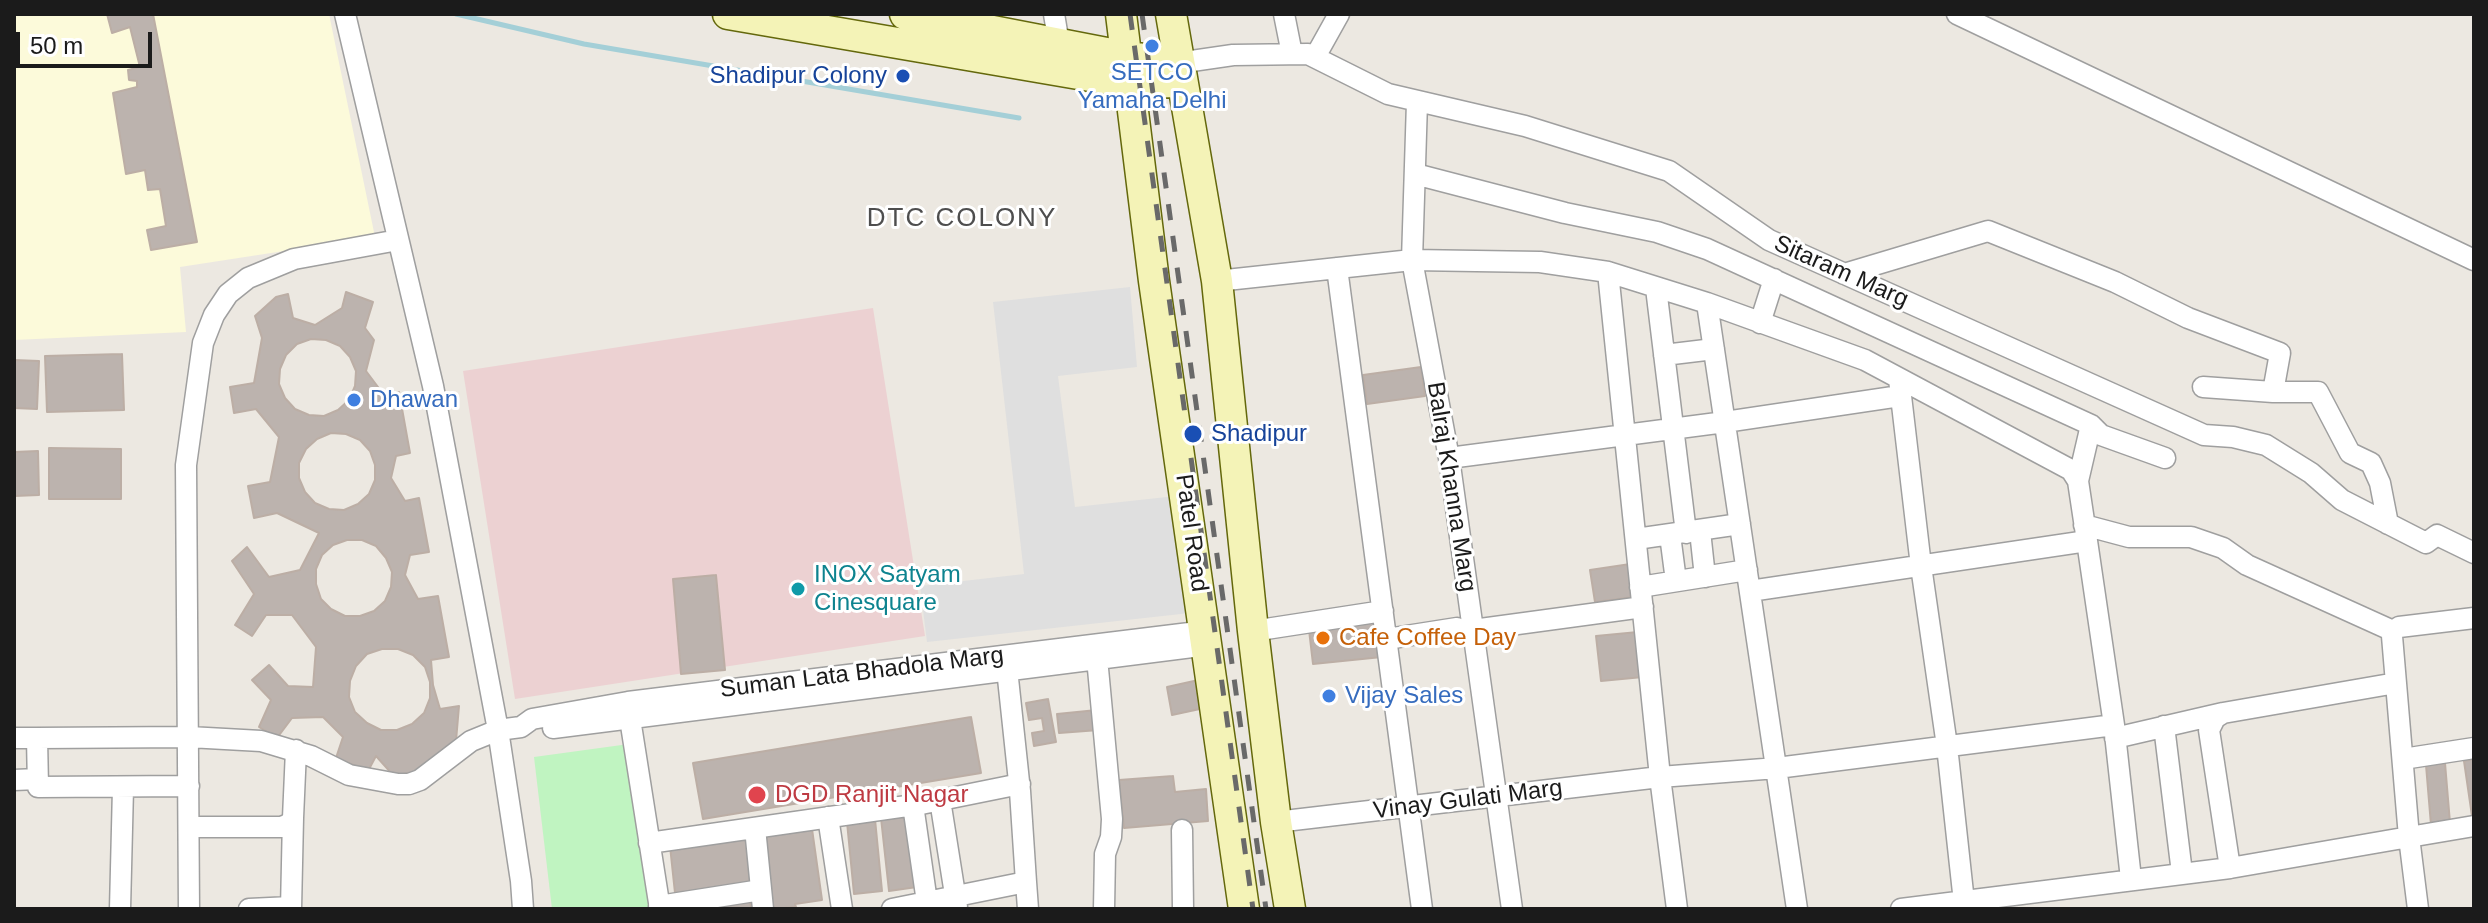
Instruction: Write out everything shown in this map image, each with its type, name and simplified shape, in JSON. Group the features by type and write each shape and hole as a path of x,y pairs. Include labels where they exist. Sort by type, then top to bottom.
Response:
{"main road":[{"path":"728,14 1129,70 1180,72"},
{"path":"905,14 1059,44 1129,70"},
{"name":"Patel Road","path":"1121,14 1154,281 1244,909"},
{"name":"Patel Road","path":"1171,14 1217,281 1253,631 1290,909"}],"street":[{"path":"345,14 433,386 498,730 523,909"},
{"path":"1054,14 1059,44"},
{"path":"1284,14 1292,54"},
{"path":"1315,57 1339,14"},
{"path":"1957,14 2474,260"},
{"name":"Sitaram Marg","path":"1180,72 1233,55 1292,54 1315,57 1388,94 1525,126 1669,171 1769,240 2204,435 2233,437 2266,445 2311,473 2342,500 2388,524 2426,543 2437,535 2474,553"},
{"name":"Balraj Khanna Marg","path":"1417,102 1412,260 1449,458 1465,629 1497,797 1512,909"},
{"path":"1415,174 1565,213 1657,232 1707,249 2091,425 2101,435 2165,458"},
{"path":"1844,274 1988,231 2115,282 2188,318 2280,353 2273,392"},
{"path":"189,909 186,465 203,343 214,315 228,294 248,278 294,259 398,240"},
{"path":"1217,281 1412,260 1540,262 1608,272 1707,303 1865,360 1899,388 2064,465 2078,481"},
{"path":"1337,268 1422,909"},
{"path":"1608,272 1660,777 1677,909"},
{"path":"1760,323 1774,279"},
{"path":"1656,288 1685,533 1676,581"},
{"path":"1707,303 1797,909"},
{"path":"1664,355 1714,349"},
{"path":"2203,387 2318,392 2350,453 2371,463 2380,483 2388,524"},
{"path":"1449,458 1725,422 1899,388"},
{"path":"1899,388 1947,746 1964,902"},
{"path":"2091,425 2078,481 2115,732 2131,879"},
{"path":"1636,539 1740,524"},
{"path":"1685,533 1705,577"},
{"path":"1750,591 1921,566 2086,533 2191,537 2223,548 2247,565 2393,631"},
{"path":"1387,639 1465,629 1642,597 1676,581 1747,570"},
{"path":"1253,631 1383,611"},
{"path":"2393,631 2399,627 2474,618"},
{"path":"2393,631 2409,837 2418,909"},
{"name":"Suman Lata Bhadola Marg","path":"629,709 1097,658 1207,638"},
{"name":"Suman Lata Bhadola Marg","path":"14,738 189,737 261,741 296,750 349,775 409,784 420,780 462,746 498,730 521,727 531,731 629,709 1207,638"},
{"path":"1097,658 1112,819 1111,837 1105,854 1104,909"},
{"path":"1007,669 1020,784 1028,909"},
{"name":"Vinay Gulati Marg","path":"1276,822 1660,777 1777,768 1947,746 2164,726 2396,683"},
{"path":"629,709 659,908 762,899 755,828"},
{"path":"2223,713 2209,730 2230,868"},
{"path":"2164,726 2182,873"},
{"path":"37,738 38,787 189,786"},
{"path":"2403,759 2474,748"},
{"path":"249,909 291,908 296,750"},
{"path":"14,780 38,779"},
{"path":"649,843 913,805 1020,784"},
{"path":"120,909 123,788"},
{"path":"940,800 956,903"},
{"path":"913,805 927,906"},
{"path":"828,817 842,909"},
{"path":"189,827 281,827 293,818"},
{"path":"1914,908 1964,902 2011,902 2131,879 2230,868 2474,826"},
{"path":"1182,830 1183,909"},
{"path":"892,909 956,903 1026,882"}],"shaded area":[{"path":"14,14 329,14 375,237 180,267 186,332 14,340"},
{"path":"1130,287 1137,367 1058,376 1075,507 1176,496 1190,613 927,642 920,586 1024,574 993,302"},
{"path":"873,308 925,636 515,699 463,371"}],"green space":[{"path":"629,744 659,909 552,909 534,757"}],"building":[{"path":"107,14 153,14 197,242 151,250 147,230 166,226 160,189 148,190 145,170 126,174 113,93 137,87 137,81 129,80 128,70 140,67 130,27 112,33"},
{"path":"346,292 373,302 365,328 374,340 366,371 384,395 399,392 410,453 396,456 391,478 405,501 419,498 429,552 410,555 405,575 418,599 438,596 449,657 431,660 433,685 440,709 459,706 456,741 421,772 393,775 376,756 368,771 336,758 343,737 323,717 292,718 277,738 259,727 271,700 252,680 269,665 288,686 313,687 316,647 292,615 266,615 252,636 235,625 254,594 232,561 247,547 269,577 300,570 319,533 277,513 254,518 248,486 270,482 279,437 256,409 234,413 230,387 254,383 262,338 255,316 276,297 288,294 293,318 315,325 342,308","holes":["311,339 326,340 340,346 350,357 356,371 355,386 349,400 338,410 324,416 309,415 295,409 285,398 279,384 280,369 286,355 297,344","331,433 346,434 360,440 370,451 375,465 375,480 369,494 358,504 344,510 329,509 315,503 305,492 299,478 299,463 306,449 317,439","347,540 362,540 376,546 386,558 392,572 391,587 385,601 374,611 360,616 345,616 321,599 316,584 316,569 322,555 333,545","382,649 398,649 413,655 425,667 430,682 430,698 424,713 412,724 397,730 381,730 355,712 349,697 350,681 356,666 367,654"]},
{"path":"122,354 124,410 47,412 45,356"},
{"path":"14,360 39,361 37,409 14,408"},
{"path":"1421,367 1425,396 1367,404 1363,375"},
{"path":"49,448 121,449 121,499 49,499"},
{"path":"38,451 39,495 14,496 14,452"},
{"path":"1637,563 1641,596 1595,602 1590,570"},
{"path":"716,575 725,670 681,674 673,579"},
{"path":"1378,616 1382,657 1313,664 1309,630"},
{"path":"1638,632 1643,677 1601,681 1596,636"},
{"path":"1203,679 1209,707 1172,715 1167,687"},
{"path":"1048,699 1056,742 1034,746 1032,733 1044,731 1042,718 1029,720 1026,703"},
{"path":"1097,710 1099,730 1059,733 1057,714"},
{"path":"971,717 981,773 703,819 693,763"},
{"path":"2474,759 2474,816 2472,816 2464,761"},
{"path":"2445,763 2450,823 2431,825 2426,765"},
{"path":"1173,776 1175,792 1206,789 1208,821 1124,828 1119,780"},
{"path":"908,815 917,887 889,891 881,818"},
{"path":"875,819 882,891 854,894 847,822"},
{"path":"812,829 822,900 772,909 761,832"},
{"path":"748,837 753,884 675,893 670,846"},
{"path":"750,901 751,909 722,909 721,905"}],"waterway":[{"path":"456,14 584,44 1019,118"}],"railway":[{"path":"1130,14 1253,909"},
{"path":"1142,14 1266,909"}],"place":[{"name":"SETCO Yamaha Delhi","path":"1152,46"},
{"name":"Shadipur Colony","path":"903,76"},
{"name":"Dhawan","path":"354,400"},
{"name":"Shadipur","path":"1193,434"},
{"name":"INOX Satyam Cinesquare","path":"798,589"},
{"name":"Cafe Coffee Day","path":"1323,638"},
{"name":"Vijay Sales","path":"1329,696"},
{"name":"DGD Ranjit Nagar","path":"757,795"}],"district":[{"name":"DTC COLONY","path":"962,219"}]}
